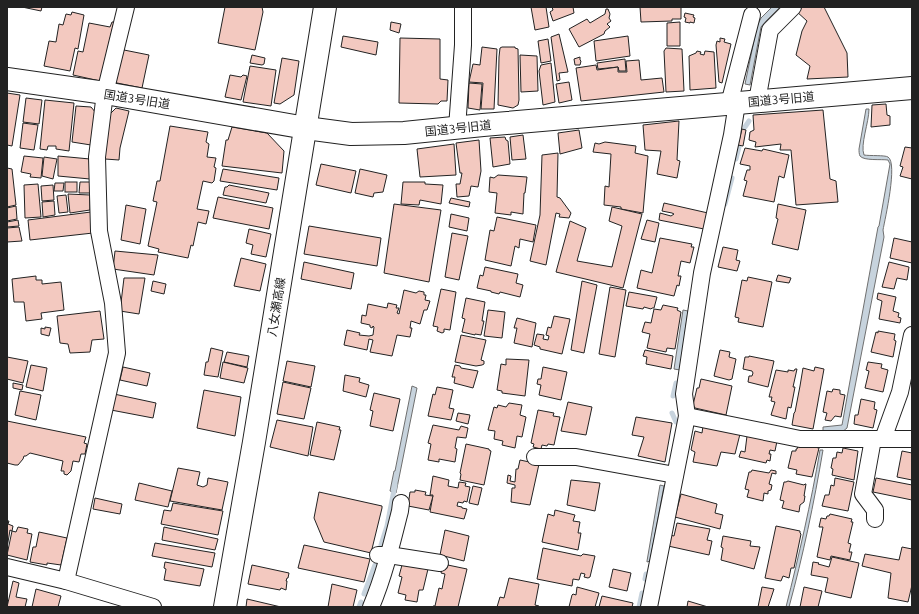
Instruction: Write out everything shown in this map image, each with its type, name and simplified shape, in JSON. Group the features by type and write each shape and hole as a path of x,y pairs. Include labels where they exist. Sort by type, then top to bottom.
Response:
{"street":[{"path":"66,581 117,353 113,302 99,231 97,157 105,93 126,7"},
{"name":"八女瀬高線","path":"225,607 254,442 325,7"},
{"path":"457,128 463,45 463,7"},
{"path":"649,607 687,416 684,394 702,273 732,135 741,103 770,30 793,7"},
{"path":"741,103 752,15"},
{"name":"国道3号旧道","path":"7,79 105,93 306,128 351,134 404,134 912,88"},
{"path":"875,519 875,510 863,494 878,439 900,392 912,335"},
{"path":"687,416 800,439 912,439"},
{"path":"535,457 576,457 675,475"},
{"path":"371,607 379,588 383,555 400,510 401,503"},
{"path":"383,555 440,563"},
{"path":"7,567 66,581 153,607"}],"shaded area":[{"path":"772,7 780,7 761,27 750,85 745,84 757,26 761,18"},
{"path":"866,109 869,109 863,145 864,155 886,156 891,161 891,180 883,230 884,237 847,428 839,432 823,433 823,427 842,425 890,164 888,160 862,158 860,156 859,149"},
{"path":"683,310 688,311 680,370 674,369"},
{"path":"412,386 417,388 396,493 390,491"},
{"path":"820,450 823,450 808,529 789,607 786,607 813,490"},
{"path":"660,485 664,486 650,561 647,562 647,561"}],"building":[{"path":"22,7 42,7 41,11"},
{"path":"225,7 262,7 263,12 255,50 218,43"},
{"path":"531,7 546,7 549,27 535,30"},
{"path":"552,7 573,7 574,13 553,21 550,12 553,10"},
{"path":"640,7 681,7 681,19 672,19 672,21 641,22"},
{"path":"803,7 824,7 847,53 848,77 807,79 810,66 796,55 802,31 807,21 796,11"},
{"path":"606,9 608,9 610,14 609,18 611,21 607,24 610,27 604,34 579,47 569,29 587,19 590,23 605,14"},
{"path":"72,12 84,15 78,49 75,48 70,71 44,66 49,41 56,42 59,24 63,25 66,14 71,15"},
{"path":"685,13 694,15 694,23 685,22"},
{"path":"112,22 114,22 100,81 73,75 78,51 83,52 89,23 110,27"},
{"path":"391,22 401,24 399,33 390,30"},
{"path":"680,22 680,46 667,46 667,23"},
{"path":"559,34 568,72 559,73 560,80 557,81 551,37"},
{"path":"343,36 378,42 376,55 341,47"},
{"path":"628,36 630,56 596,61 594,41"},
{"path":"400,38 440,39 440,79 448,80 447,101 441,101 438,104 399,103"},
{"path":"720,38 725,39 724,42 731,44 722,83 719,82 716,45 717,41 720,42"},
{"path":"548,39 551,61 541,63 538,41"},
{"path":"482,47 497,49 494,109 481,109 483,83 469,82 473,64 480,65"},
{"path":"515,47 518,49 519,100 518,105 513,108 498,105 499,57 500,48"},
{"path":"666,48 682,49 684,91 666,92 664,51"},
{"path":"119,49 149,55 142,88 112,82"},
{"path":"697,51 704,55 705,51 714,52 716,88 690,90 689,56"},
{"path":"252,55 265,58 264,64 250,63"},
{"path":"520,55 537,56 538,91 521,92"},
{"path":"580,57 580,65 575,65 574,59"},
{"path":"282,58 299,61 294,95 280,104 274,103"},
{"path":"625,59 626,71 619,71 618,67 598,69 597,63"},
{"path":"639,60 641,80 662,78 664,92 581,101 576,68 596,65 597,70 618,67 618,72 627,72 626,61"},
{"path":"551,63 555,102 543,105 539,71 541,65"},
{"path":"250,66 276,70 271,106 243,102"},
{"path":"230,75 241,77 243,75 247,76 241,100 225,97"},
{"path":"569,82 572,100 559,103 556,84"},
{"path":"469,83 482,84 480,110 468,108"},
{"path":"7,93 20,95 12,146 7,145"},
{"path":"26,98 42,100 39,124 23,122"},
{"path":"45,100 74,103 69,151 56,149 56,146 48,146 47,150 40,149"},
{"path":"886,104 887,115 890,116 890,125 871,127 872,105"},
{"path":"76,106 91,107 96,113 91,145 72,142"},
{"path":"116,108 129,111 120,148 119,160 105,159 105,133 109,115"},
{"path":"823,110 830,179 836,181 838,202 796,205 791,150 780,150 781,144 755,147 756,142 749,140 750,132 754,130 753,115"},
{"path":"679,121 677,160 680,161 677,178 657,174 661,151 645,150 643,125"},
{"path":"23,123 38,125 34,150 20,148"},
{"path":"170,126 208,132 206,142 209,144 207,157 216,158 214,167 216,168 214,181 212,183 203,181 197,209 209,211 206,224 198,222 193,246 191,245 188,258 158,252 159,249 148,246 157,202 153,201 157,181 160,181"},
{"path":"232,127 267,133 284,151 282,173 222,166 226,140 228,140"},
{"path":"742,129 746,130 743,146 738,145"},
{"path":"579,130 582,148 560,154 558,133"},
{"path":"523,135 526,159 512,160 510,137"},
{"path":"505,137 508,141 510,164 493,167 490,138"},
{"path":"479,140 481,171 478,187 471,186 469,196 457,197 456,184 460,184 462,173 460,173 456,143"},
{"path":"605,142 636,146 635,153 648,156 643,213 621,209 621,207 604,205 605,186 609,187 611,154 593,152 595,143 599,144"},
{"path":"454,144 456,175 420,177 417,149"},
{"path":"905,147 912,148 912,179 900,176 903,167 900,166"},
{"path":"745,148 762,151 763,149 789,155 784,178 779,176 774,202 743,196 747,181 744,180 747,170 750,170 750,166 740,164"},
{"path":"558,153 557,197 560,198 571,213 569,218 559,217 560,214 556,213 546,265 530,261 540,215 542,155"},
{"path":"24,156 43,158 41,178 30,177 31,174 21,172"},
{"path":"58,156 90,159 90,179 58,176"},
{"path":"44,157 57,159 53,179 42,176"},
{"path":"321,164 356,171 351,193 316,185"},
{"path":"7,168 12,169 16,205 7,207"},
{"path":"223,169 279,178 277,190 220,181"},
{"path":"360,169 387,175 383,192 374,193 373,197 355,193"},
{"path":"498,175 527,177 524,193 523,214 511,212 511,215 495,213 497,193 489,192 490,177 494,178"},
{"path":"65,182 77,182 77,192 65,192"},
{"path":"80,182 90,182 90,193 79,193"},
{"path":"403,182 425,182 425,184 443,185 441,204 420,200 419,205 401,204"},
{"path":"55,183 64,183 63,191 54,191"},
{"path":"38,184 41,217 25,218 24,185"},
{"path":"53,185 54,200 42,201 41,186"},
{"path":"229,185 269,193 266,203 223,195 225,187"},
{"path":"68,194 90,195 90,210 70,213"},
{"path":"66,195 68,212 59,213 57,196"},
{"path":"218,197 273,208 269,229 213,218"},
{"path":"451,198 470,202 469,207 449,203"},
{"path":"54,201 55,215 43,217 42,202"},
{"path":"664,203 708,213 704,229 659,220 660,213 671,216 674,214 662,211"},
{"path":"394,204 441,210 429,282 384,273"},
{"path":"778,204 806,210 798,250 772,244 778,219 776,218"},
{"path":"126,205 146,209 140,244 121,240"},
{"path":"16,206 17,219 7,221 7,208"},
{"path":"612,207 642,214 623,288 556,272 570,221 586,228 577,261 612,267 622,226 609,221"},
{"path":"91,212 93,233 30,240 28,220"},
{"path":"451,214 469,218 467,231 449,227"},
{"path":"497,217 536,225 533,242 520,239 519,248 515,246 511,266 485,260 490,230 494,231"},
{"path":"18,220 19,226 7,227 7,222"},
{"path":"647,220 659,223 655,242 641,239"},
{"path":"309,226 381,238 377,266 304,254"},
{"path":"19,227 22,241 7,242 7,228"},
{"path":"249,229 271,234 266,257 251,254 253,245 246,243"},
{"path":"452,233 468,236 459,280 445,277"},
{"path":"660,238 692,244 691,247 694,247 690,263 681,261 678,276 681,276 679,286 677,285 674,296 637,288 641,270 652,273"},
{"path":"894,238 912,242 912,263 890,258"},
{"path":"723,247 738,250 736,260 740,261 737,271 718,267"},
{"path":"115,251 158,255 154,275 113,269"},
{"path":"241,258 266,264 260,291 234,286"},
{"path":"304,262 354,273 351,289 301,279"},
{"path":"889,262 909,267 907,280 897,278 894,289 882,287"},
{"path":"485,267 518,274 516,283 523,285 520,297 500,292 499,294 477,288 480,275 483,276"},
{"path":"778,275 791,278 789,283 776,281"},
{"path":"36,276 36,280 42,280 42,284 61,282 64,310 41,313 42,319 26,321 24,302 14,302 12,279"},
{"path":"748,277 772,282 763,327 738,322 739,318 735,317 742,280 747,281"},
{"path":"124,278 145,278 139,314 120,311"},
{"path":"153,281 166,284 164,294 151,291"},
{"path":"582,281 597,285 584,353 571,350"},
{"path":"610,287 626,290 615,357 599,354"},
{"path":"441,289 456,292 450,330 444,329 444,332 442,333 437,331 438,327 433,326"},
{"path":"404,290 416,293 419,291 424,292 424,295 426,295 425,300 430,301 427,310 424,310 420,324 411,321 410,328 412,328 410,337 397,335 392,356 370,352 373,340 369,339 367,350 344,345 347,330 360,333 359,335 373,335 373,326 372,328 370,325 361,323 362,315 366,316 368,304 387,308 388,303 397,305 396,308 399,308 397,313 399,314"},
{"path":"629,292 657,297 654,308 651,309 644,307 643,309 626,306"},
{"path":"878,293 896,297 893,311 899,313 898,317 901,318 900,323 879,319 882,301 877,299"},
{"path":"466,298 485,302 482,321 484,321 481,335 462,332 465,319 462,318"},
{"path":"663,305 678,308 677,310 681,312 675,349 667,348 666,352 647,348 650,334 642,332 645,322 651,323 654,309 661,310"},
{"path":"488,310 505,312 502,338 484,336"},
{"path":"100,311 104,339 92,340 90,352 70,353 68,344 60,343 57,316"},
{"path":"554,316 570,319 562,354 540,349 540,347 534,345 537,334 544,335 543,339 548,340 549,336 546,335 548,327 551,328"},
{"path":"517,318 536,323 532,347 514,343 517,328 514,328"},
{"path":"45,327 51,328 49,336 41,334 41,328 45,329"},
{"path":"878,331 895,334 894,340 896,341 893,357 871,352 876,332 878,333"},
{"path":"461,335 486,340 481,360 484,361 484,364 476,366 455,362"},
{"path":"211,348 223,351 218,377 204,375 206,362 208,362"},
{"path":"645,350 673,356 671,369 646,364 647,357 643,356"},
{"path":"720,350 730,352 729,357 736,359 732,379 729,380 714,376"},
{"path":"227,352 249,356 247,367 224,362"},
{"path":"749,356 774,361 768,387 748,382 749,376 752,376 753,373 752,371 743,369 745,357"},
{"path":"7,357 28,361 23,383 7,379"},
{"path":"506,359 529,360 525,396 502,393 502,391 497,390 501,364 506,365"},
{"path":"287,361 315,366 311,387 283,381"},
{"path":"223,362 248,368 244,383 220,378"},
{"path":"868,362 882,364 881,368 888,370 883,392 865,388 869,371 866,370"},
{"path":"31,365 47,368 43,391 26,387"},
{"path":"455,365 460,366 461,368 478,371 473,388 454,383 455,377 452,377"},
{"path":"123,367 150,373 147,386 120,380"},
{"path":"543,367 567,372 561,400 539,395 541,385 537,384 538,379 541,379"},
{"path":"815,367 824,369 813,429 792,425 803,368 814,371"},
{"path":"797,369 793,387 795,387 791,408 788,407 786,419 771,415 775,402 771,401 772,397 769,397 776,370 788,372 788,370 794,371"},
{"path":"345,375 360,378 359,382 369,385 366,397 343,391"},
{"path":"701,379 732,386 726,415 695,408 693,405"},
{"path":"283,382 311,388 304,419 277,414"},
{"path":"13,383 23,385 22,390 13,388"},
{"path":"437,387 453,390 449,408 454,409 451,420 428,416 433,394 435,395"},
{"path":"833,389 840,390 840,394 845,395 841,417 835,416 831,421 825,420 827,413 823,412 827,391 832,392"},
{"path":"204,390 241,397 235,436 197,428"},
{"path":"20,391 41,395 36,420 15,415"},
{"path":"374,393 400,399 393,431 370,426 373,411 370,410"},
{"path":"114,394 156,403 153,418 111,410"},
{"path":"861,399 875,402 874,409 877,410 873,428 854,424 855,415 858,415"},
{"path":"568,402 592,407 586,435 561,431"},
{"path":"509,403 522,405 520,415 526,417 522,437 517,436 515,448 502,445 503,441 494,439 495,431 488,430 494,407 497,408 498,405 506,407"},
{"path":"538,410 554,413 553,416 560,417 554,445 542,445 541,449 533,447 534,444 531,443"},
{"path":"458,413 470,415 468,424 456,421"},
{"path":"636,417 672,423 665,462 638,456 644,437 632,435"},
{"path":"277,420 313,427 308,456 270,447"},
{"path":"7,421 86,437 84,443 87,444 85,454 81,454 79,462 73,461 71,471 67,475 64,474 64,471 61,471 63,461 30,453 24,456 18,465 7,463"},
{"path":"317,422 340,427 339,430 341,430 334,460 310,455"},
{"path":"433,425 459,430 461,426 468,428 466,438 457,437 455,462 439,459 439,462 428,460 431,444 428,443"},
{"path":"703,426 740,434 735,454 721,452 717,466 693,462 695,452 691,450 695,431 702,433"},
{"path":"747,436 777,441 775,451 770,450 770,461 767,460 766,463 739,457 741,451 745,452"},
{"path":"466,444 489,449 491,451 484,485 460,480"},
{"path":"799,444 819,448 812,477 796,474 797,470 788,468 792,451 796,451"},
{"path":"843,448 858,451 854,480 832,475 833,469 831,468 833,458 836,458 837,452 842,453"},
{"path":"902,451 912,453 912,480 897,477"},
{"path":"520,460 539,464 530,505 511,502 512,488 515,488 515,485 507,483 508,475 511,476 510,481 515,482 516,469 518,469"},
{"path":"178,468 200,472 197,485 203,487 207,485 208,478 228,482 222,510 170,501"},
{"path":"752,470 769,473 771,470 776,471 776,474 772,473 769,484 772,485 771,490 768,491 768,494 764,493 763,501 747,497 749,490 745,489 749,472"},
{"path":"433,476 449,480 448,486 458,488 459,482 466,483 465,486 470,487 467,502 458,502 457,506 467,509 464,519 430,512 433,495 430,495"},
{"path":"835,478 854,482 848,511 822,506 825,495 829,495 831,485 834,486"},
{"path":"876,478 912,485 912,500 873,492"},
{"path":"571,480 600,483 595,511 567,505"},
{"path":"788,481 804,485 806,484 804,502 800,505 799,512 782,508 784,501 780,500 784,482"},
{"path":"139,483 172,491 168,507 135,500"},
{"path":"473,486 482,488 478,505 469,503"},
{"path":"415,490 426,492 425,495 433,496 429,510 408,506 410,492 415,492"},
{"path":"319,492 382,506 371,553 324,542 314,518"},
{"path":"681,494 717,504 715,513 723,515 720,529 675,517"},
{"path":"95,498 122,504 120,514 93,509"},
{"path":"173,503 223,511 218,535 161,524 164,510 171,511"},
{"path":"555,510 575,515 573,521 580,522 578,533 581,533 578,550 542,542 548,514 554,516"},
{"path":"830,514 852,519 851,522 853,522 848,543 851,544 849,552 852,552 850,560 831,556 830,560 817,557 823,527 819,527 821,518 826,519"},
{"path":"7,521 9,521 8,524 13,526 12,531 10,530 7,548"},
{"path":"677,523 710,529 707,540 712,541 709,555 668,546 670,535 674,536"},
{"path":"776,526 800,531 801,534 794,568 791,568 789,578 783,576 781,581 765,578"},
{"path":"18,527 28,529 27,533 32,534 27,560 7,555 12,531 16,532"},
{"path":"164,527 218,539 215,550 162,540"},
{"path":"445,530 469,536 464,561 440,555"},
{"path":"39,532 67,538 61,565 47,563 47,565 30,562 33,547 36,547"},
{"path":"723,536 751,541 750,546 760,547 754,569 721,560"},
{"path":"155,543 215,553 212,567 152,556"},
{"path":"304,545 370,559 364,582 298,568"},
{"path":"902,547 912,549 912,585 908,602 888,598 891,573 862,566 865,554 899,560"},
{"path":"543,548 581,556 583,554 595,556 590,577 584,577 585,574 581,573 579,580 573,579 572,586 537,579"},
{"path":"832,557 859,563 851,598 825,592 828,578 811,575 813,562 829,567"},
{"path":"165,562 204,569 200,586 164,580 166,569 164,568"},
{"path":"443,564 467,569 458,607 432,607 435,606 439,588 442,589 445,574 441,573"},
{"path":"252,565 289,573 286,581 286,590 248,584"},
{"path":"402,565 428,569 423,590 419,590 417,602 405,600 406,595 398,593 402,577 399,576"},
{"path":"613,569 631,573 627,591 609,587"},
{"path":"509,578 539,584 535,605 539,607 497,607 500,597 504,598"},
{"path":"13,581 19,583 16,597 27,599 25,607 7,607"},
{"path":"332,584 357,590 353,607 328,607"},
{"path":"577,587 599,593 595,607 569,607 572,595 576,595"},
{"path":"762,587 774,589 768,607 758,607"},
{"path":"804,587 822,591 818,607 800,607"},
{"path":"36,589 61,596 58,607 32,607"},
{"path":"602,596 633,603 632,607 599,607"},
{"path":"247,599 281,607 246,607"},
{"path":"688,601 708,607 687,607"}],"waterway":[{"path":"745,127 749,121"},
{"path":"736,159 739,147"},
{"path":"725,204 732,178"},
{"path":"673,396 676,383"},
{"path":"672,413 676,422"},
{"path":"381,545 387,526 395,485"},
{"path":"364,594 375,565"},
{"path":"645,579 646,574"},
{"path":"639,607 642,593"},
{"path":"359,607 361,602"}]}
